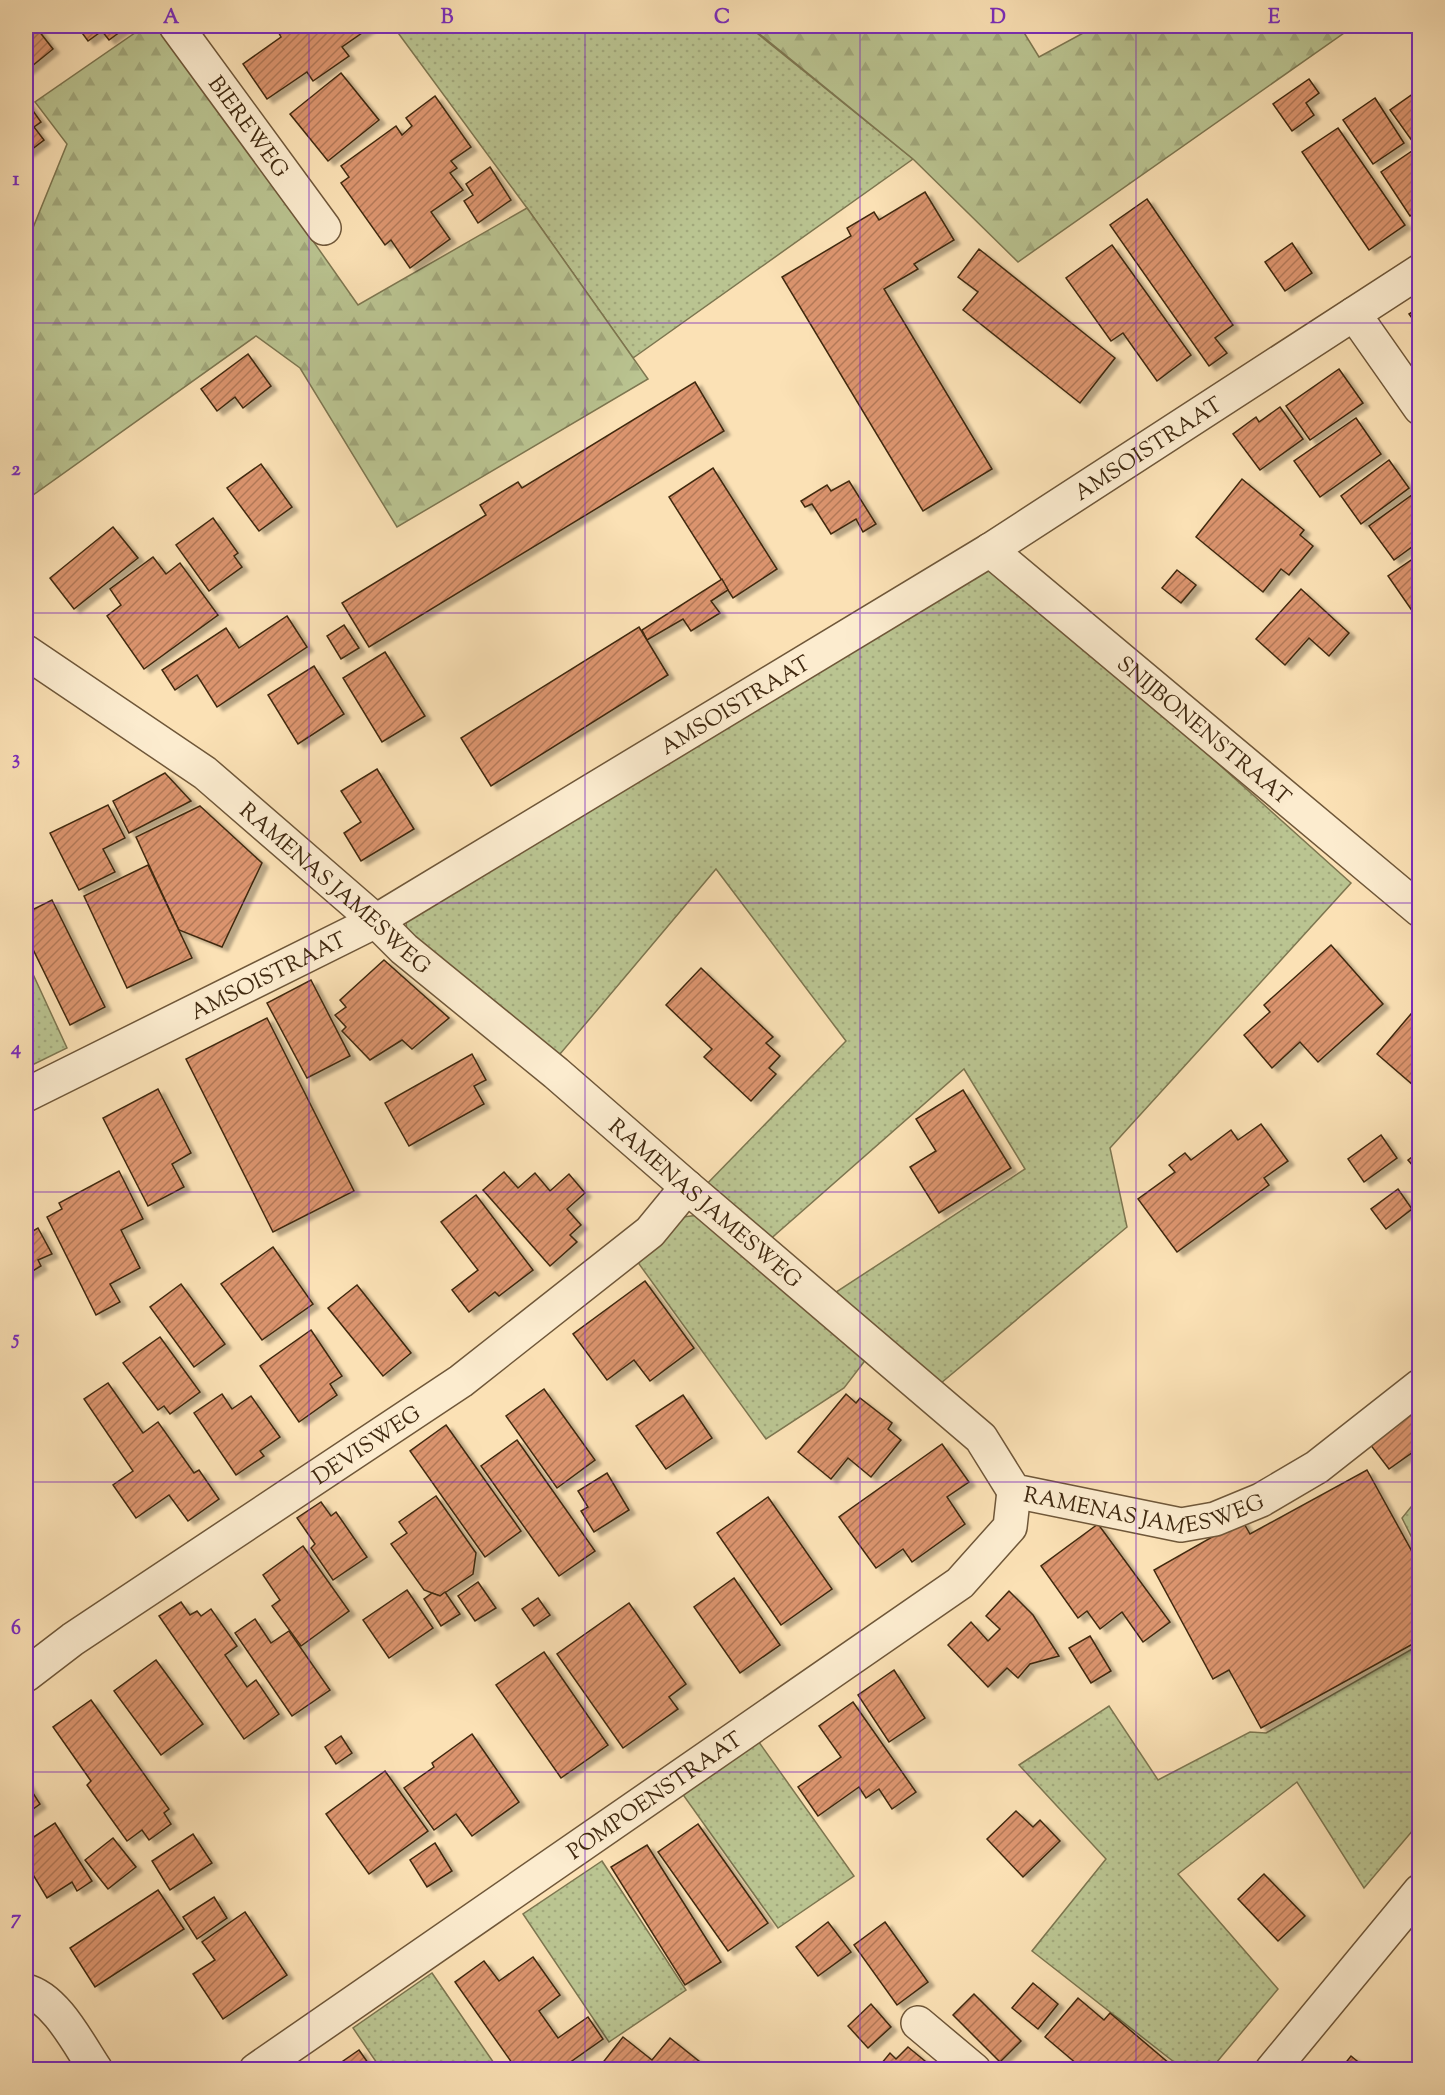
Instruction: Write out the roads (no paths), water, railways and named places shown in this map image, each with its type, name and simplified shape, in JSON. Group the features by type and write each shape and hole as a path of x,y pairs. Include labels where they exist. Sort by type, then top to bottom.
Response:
{"street":[{"name":"BIEREWEG","path":"176,26 324,228"},
{"name":"AMSOISTRAAT","path":"26,1095 376,921 990,550 1419,271"},
{"path":"1354,314 1419,408"},
{"name":"SNIJBONENSTRAAT","path":"990,550 1419,910"},
{"name":"RAMENAS JAMESWEG","path":"26,652 205,773 404,948 556,1073 981,1438 1014,1491 1181,1525 1215,1519 1262,1500 1317,1467 1419,1386"},
{"name":"DEVISWEG","path":"26,1675 73,1640 244,1524 461,1381 650,1232 687,1187"},
{"name":"POMPOENSTRAAT","path":"256,2070 960,1583 1010,1527 1014,1491"},
{"path":"1272,2070 1415,1904"},
{"path":"26,1991 42,1999 55,2010 96,2070"},
{"path":"918,2023 974,2070"}]}
